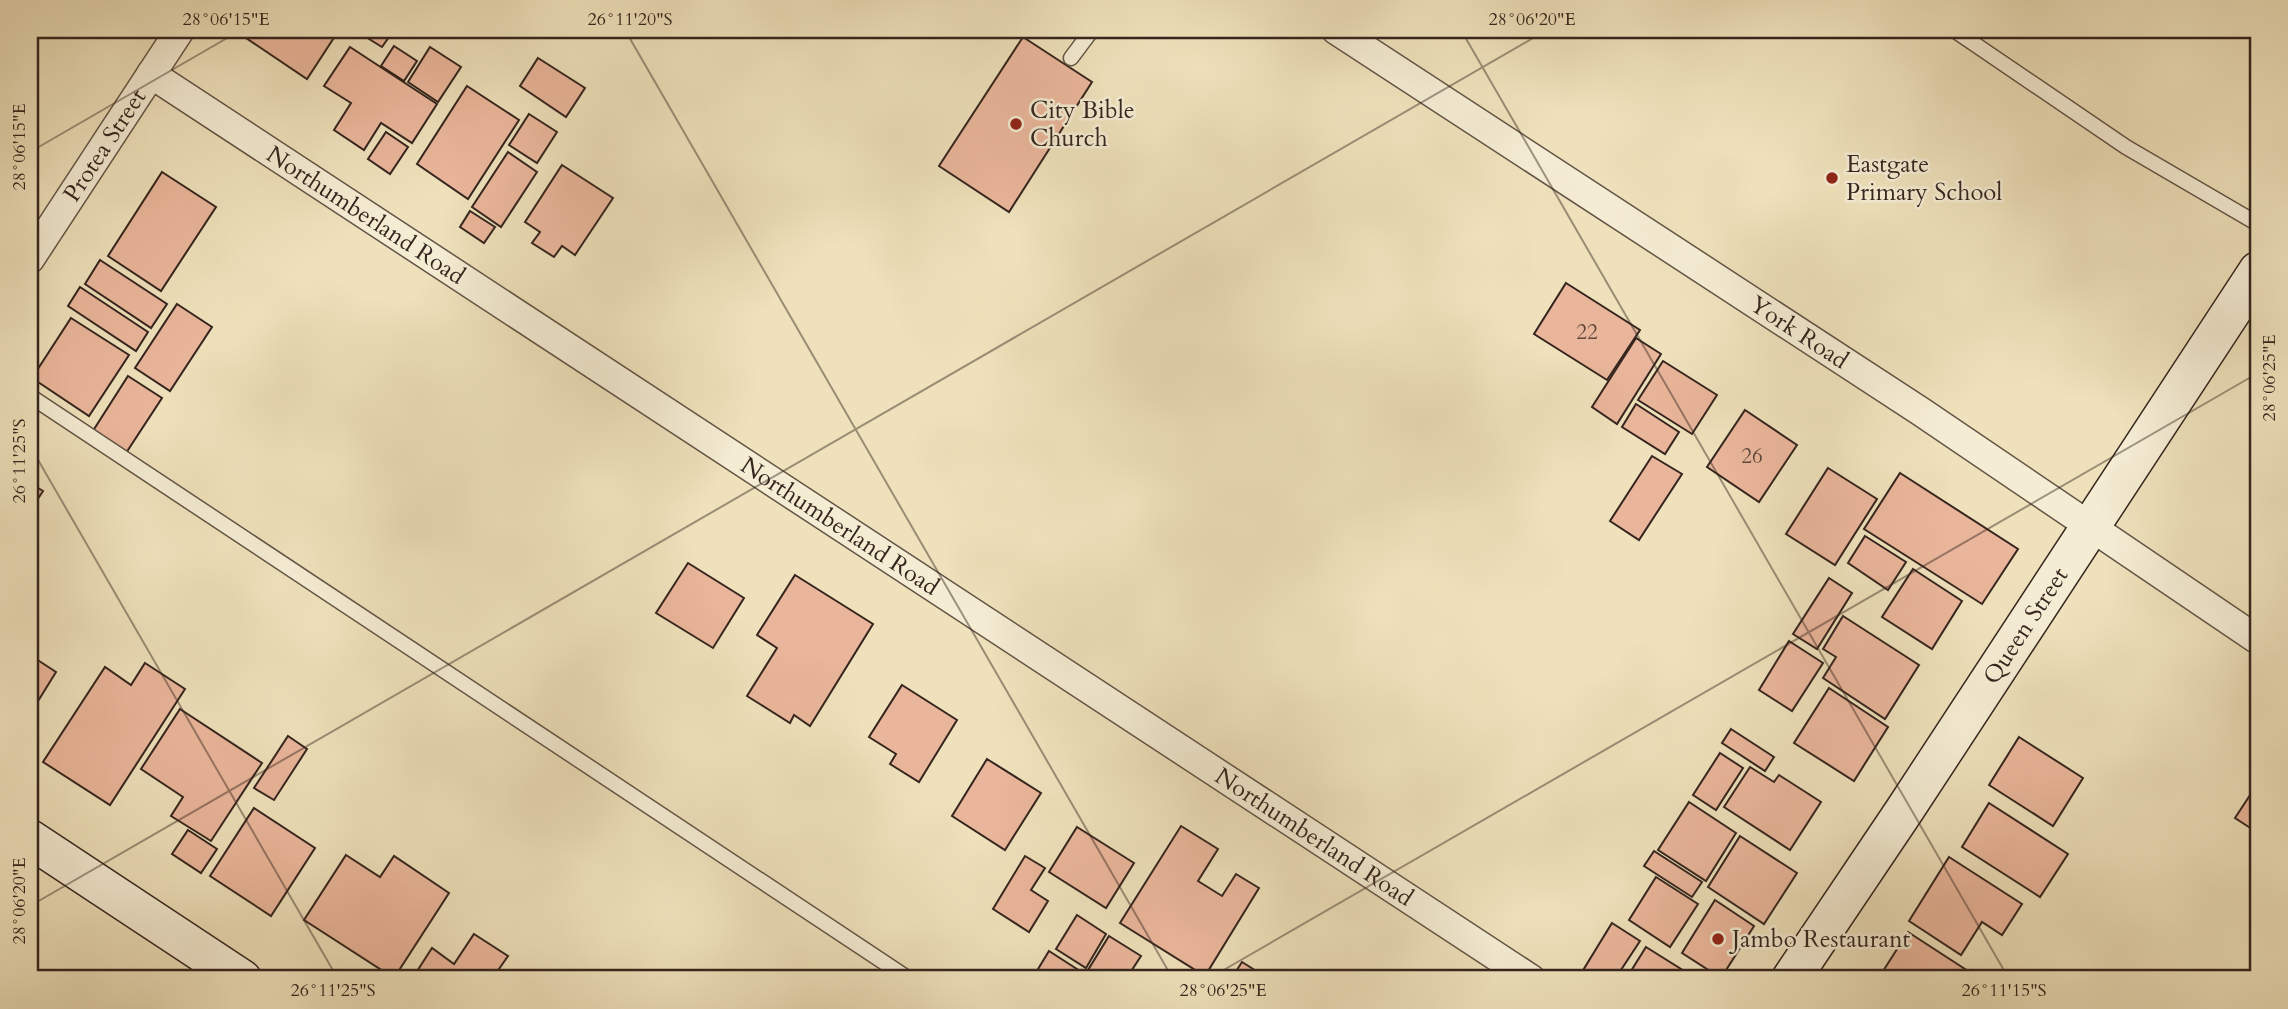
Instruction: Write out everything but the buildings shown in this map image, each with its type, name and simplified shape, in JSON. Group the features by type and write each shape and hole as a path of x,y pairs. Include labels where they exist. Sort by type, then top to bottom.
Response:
{"main road":[{"name":"Queen Street","path":"1791,979 2258,271"},
{"path":"30,839 242,979"}],"street":[{"name":"Protea Street","path":"30,259 180,30"},
{"name":"York Road","path":"1336,30 1920,411 2258,640"},
{"name":"Northumberland Road","path":"151,74 1531,979"}],"lane":[{"path":"1071,58 1092,30"},
{"path":"1954,30 2126,148 2258,224"},
{"path":"30,396 909,979"}],"place":[{"name":"City Bible Church","path":"1016,124"},
{"name":"Eastgate Primary School","path":"1832,178"},
{"name":"Jambo Restaurant","path":"1718,939"}]}
